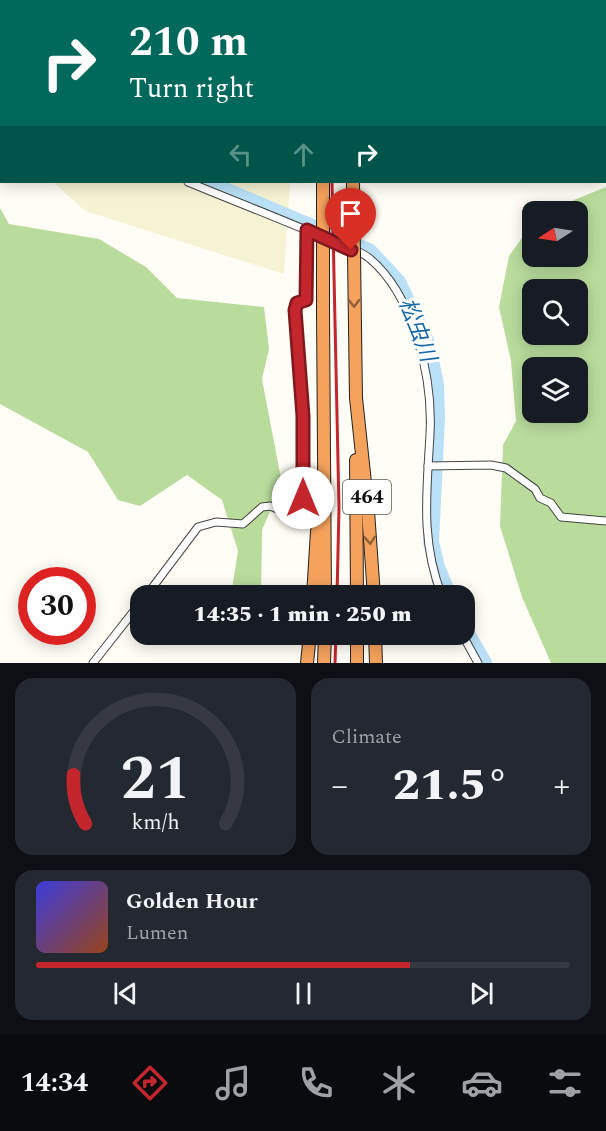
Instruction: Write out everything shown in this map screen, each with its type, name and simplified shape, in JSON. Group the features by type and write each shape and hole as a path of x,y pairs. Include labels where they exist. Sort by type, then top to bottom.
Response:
{"highway":[{"name":"464","path":"323,183 325,585"},
{"name":"464","path":"353,183 357,585"},
{"name":"464","path":"314,585 319,502 319,384 324,350"},
{"name":"464","path":"356,398 373,585"},
{"path":"307,663 309,645"},
{"path":"324,663 325,645"},
{"path":"357,645 357,663"},
{"path":"375,645 376,663"}],"street":[{"path":"190,183 368,257 393,285 422,347 428,376 432,403 425,531 438,585"},
{"path":"154,585 191,533 203,524 243,524 262,507 270,506 303,519 303,416 295,310 297,303 306,300 307,230"},
{"path":"429,466 491,465 506,468 535,489 540,498 551,503 561,517 606,521"},
{"path":"93,663 130,616"},
{"path":"468,645 478,663"}],"shaded area":[{"path":"54,183 290,183 284,274 85,211"}],"green space":[{"path":"606,187 606,663 551,663 522,597 500,526 503,445 516,421 511,361 499,307 509,256 522,238 522,267 588,267 588,201 572,201"},
{"path":"0,208 9,224 99,239 146,267 177,298 264,307 269,349 262,379 282,484 262,530 261,585 233,585 238,551 222,500 187,475 140,506 118,500 88,452 0,404"}],"waterway":[{"name":"松虫川","path":"208,183 369,251 398,282 428,345 436,385 437,418 431,542 444,585"},
{"name":"松虫川","path":"474,645 484,663"}],"railway":[{"path":"332,183 339,508 337,585"},
{"path":"335,663 336,645"}],"route":[{"path":"303,498 303,416 295,310 297,303 306,300 307,230 351,250"}]}
